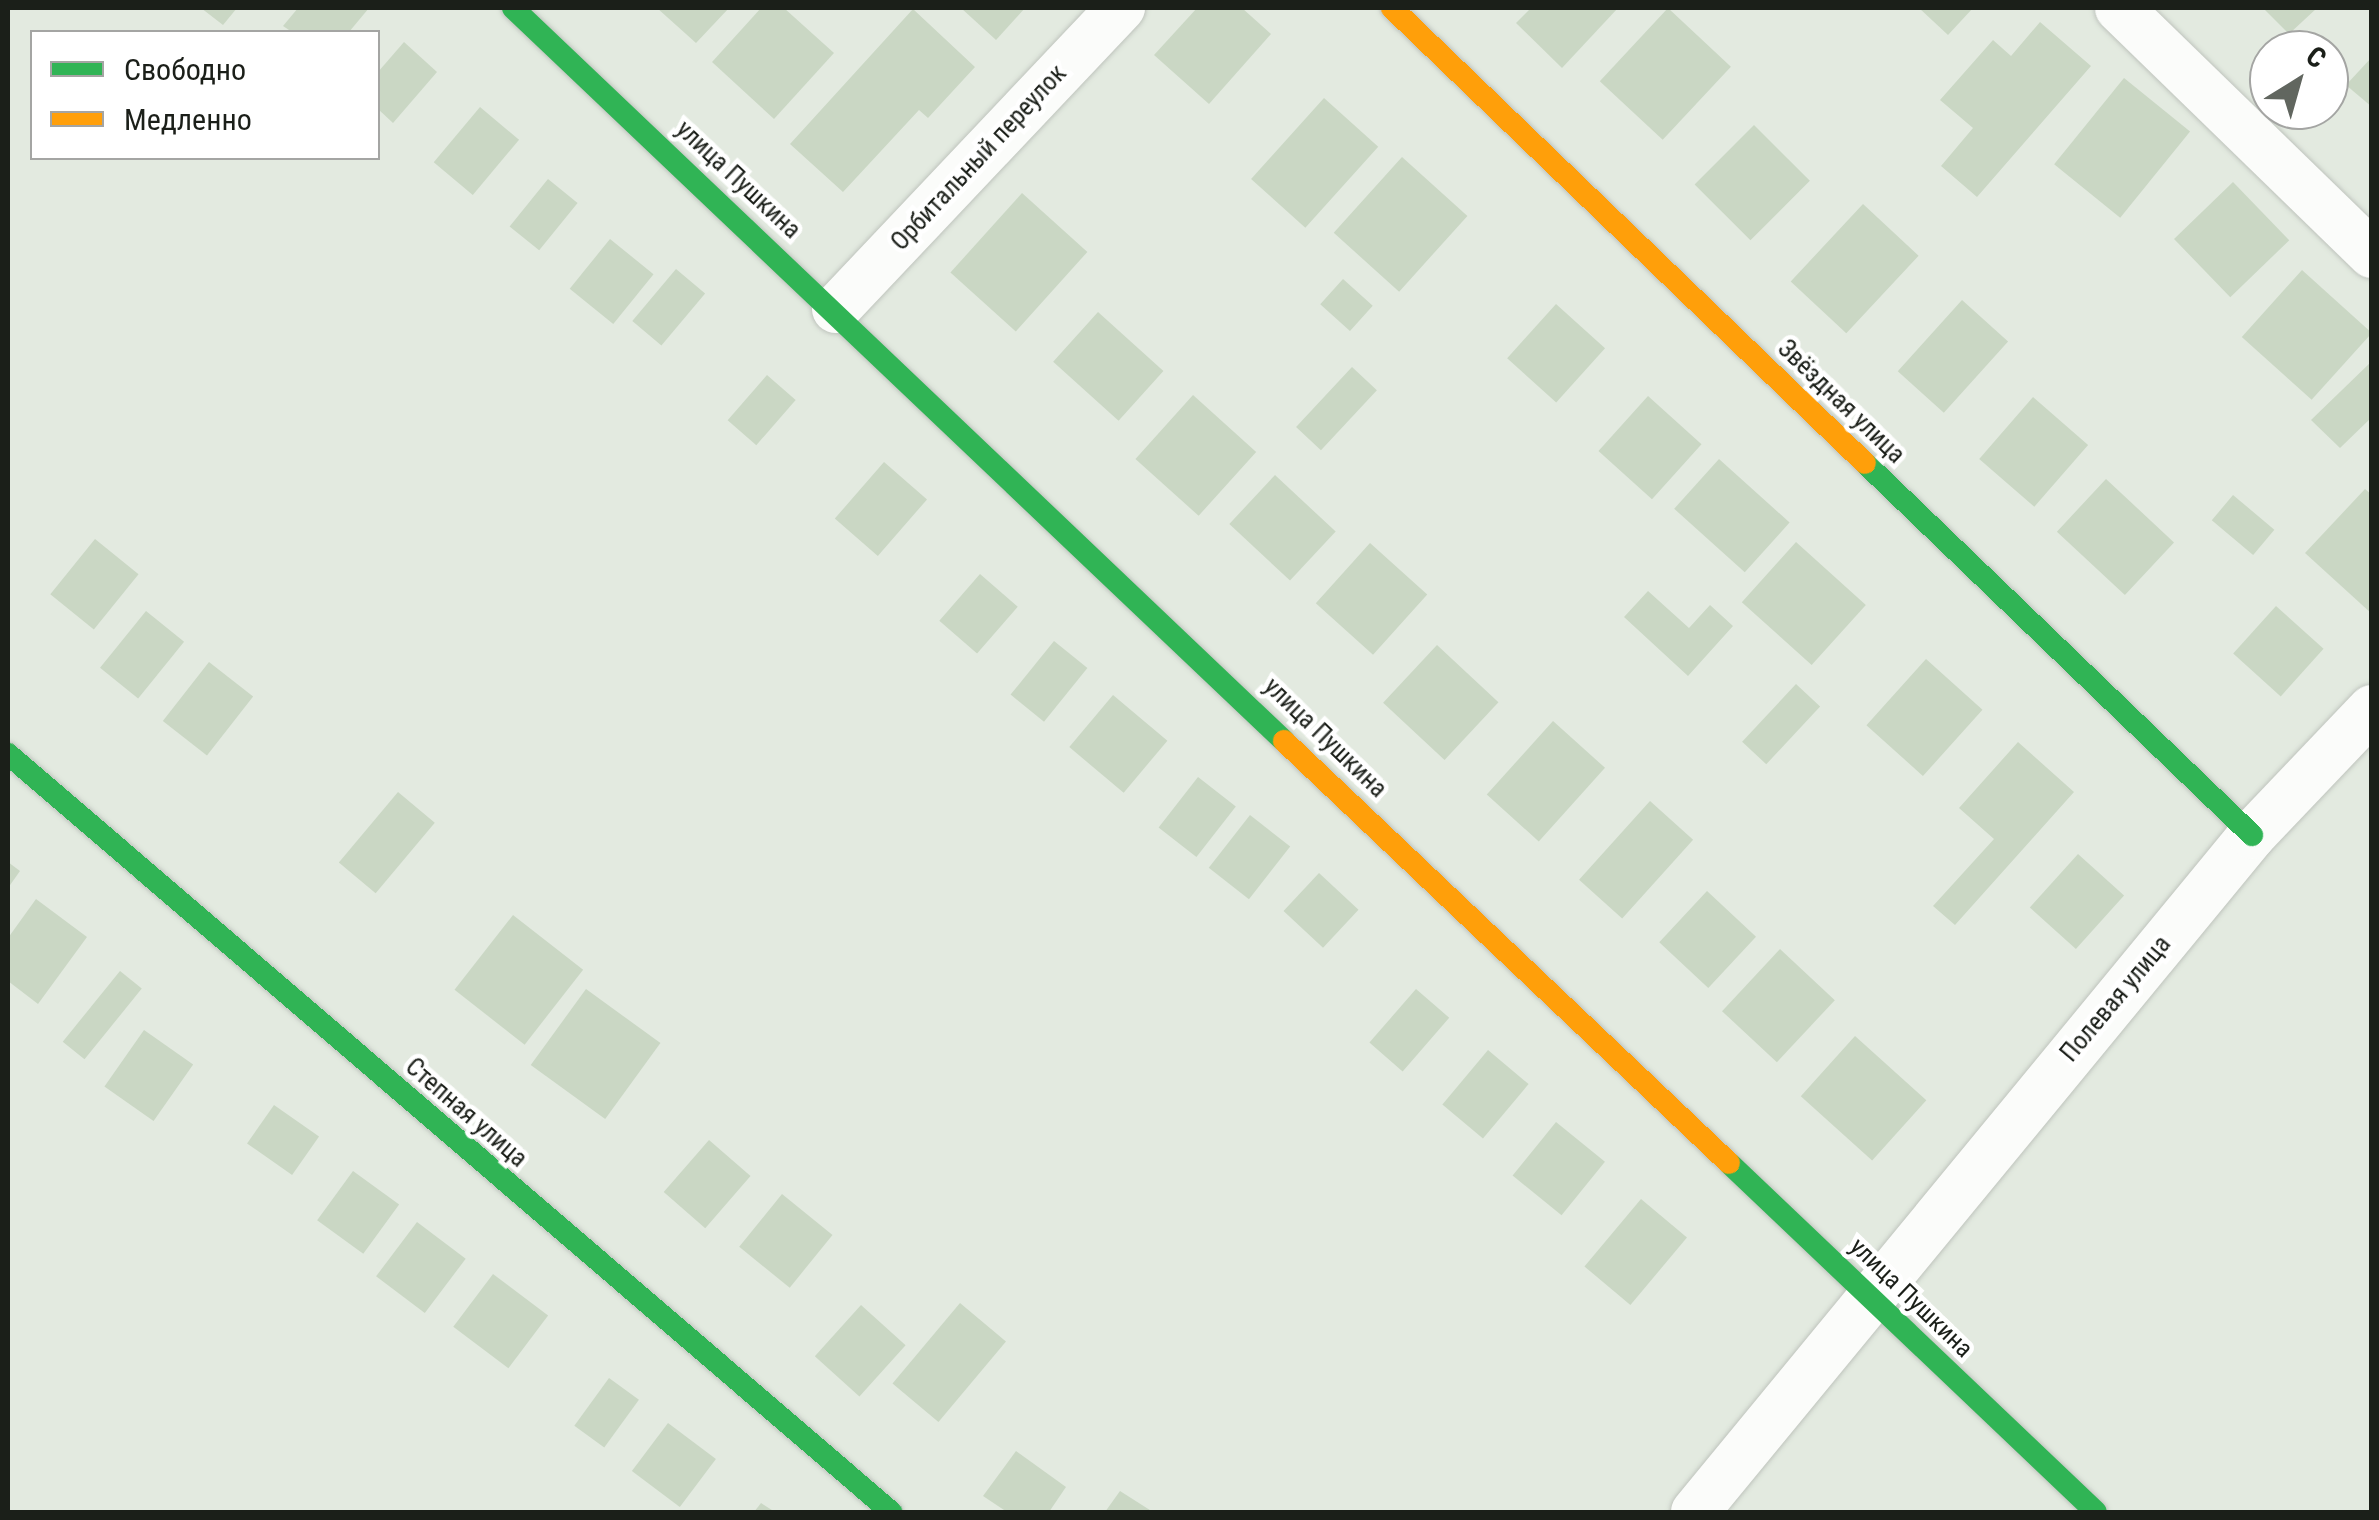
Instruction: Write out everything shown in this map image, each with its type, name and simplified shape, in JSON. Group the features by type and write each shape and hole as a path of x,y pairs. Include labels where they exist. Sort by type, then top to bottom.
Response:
{"street":[{"name":"улица Пушкина","path":"514,8 836,309 2096,1512"},
{"name":"Орбитальный переулок","path":"836,309 1122,8"},
{"name":"Звёздная улица","path":"1392,8 2252,835"},
{"path":"2119,8 2372,254"},
{"name":"Полевая улица","path":"1696,1512 1869,1296 2252,835 2372,709"},
{"name":"Степная улица","path":"8,754 891,1512"}],"building":[{"path":"201,8 237,8 223,25"},
{"path":"298,8 369,8 351,30 289,30 283,26"},
{"path":"657,8 729,8 696,43"},
{"path":"761,8 784,8 834,53 774,119 712,62"},
{"path":"961,8 1025,8 996,40"},
{"path":"1197,8 1242,8 1271,34 1209,104 1154,55"},
{"path":"1531,8 1618,8 1562,68 1516,23"},
{"path":"1668,8 1731,67 1663,140 1600,81"},
{"path":"1919,8 1973,8 1948,35"},
{"path":"2263,8 2317,8 2293,30 2285,30"},
{"path":"913,9 975,67 928,118 919,110 843,192 790,144"},
{"path":"2040,22 2091,66 1977,197 1941,166 1973,128 1940,100 1993,40 2011,56"},
{"path":"404,42 437,72 393,123 380,111 380,70"},
{"path":"2372,57 2372,107 2349,88 2349,82"},
{"path":"2124,78 2190,131 2120,218 2054,164"},
{"path":"1324,98 1378,147 1305,228 1251,179"},
{"path":"480,107 519,140 473,195 434,162"},
{"path":"1754,125 1810,181 1750,240 1695,184"},
{"path":"1402,157 1467,216 1399,292 1334,233"},
{"path":"548,179 578,203 539,250 510,226"},
{"path":"2233,182 2289,240 2230,297 2174,239"},
{"path":"1022,193 1087,252 1016,331 950,273"},
{"path":"1863,204 1919,256 1846,333 1791,282"},
{"path":"610,239 654,274 613,324 570,289"},
{"path":"676,269 705,293 661,346 632,321"},
{"path":"2302,270 2372,333 2312,400 2242,337"},
{"path":"1343,279 1373,306 1350,331 1320,304"},
{"path":"1962,300 2008,341 1944,413 1898,371"},
{"path":"1556,304 1605,348 1556,402 1507,358"},
{"path":"1098,312 1163,371 1119,421 1053,362"},
{"path":"2372,361 2372,417 2340,448 2311,420"},
{"path":"1352,367 1377,390 1321,450 1296,427"},
{"path":"767,375 796,400 756,445 728,420"},
{"path":"1193,395 1256,452 1199,516 1135,459"},
{"path":"1648,396 1702,444 1652,499 1598,451"},
{"path":"2033,397 2088,445 2034,507 1979,459"},
{"path":"1719,459 1790,523 1745,572 1674,509"},
{"path":"884,462 927,499 878,556 835,519"},
{"path":"1275,475 1336,532 1290,581 1229,524"},
{"path":"2106,479 2174,542 2125,595 2057,532"},
{"path":"2365,489 2372,495 2372,614 2305,553"},
{"path":"2233,495 2274,530 2253,555 2212,520"},
{"path":"95,539 139,574 94,629 50,594"},
{"path":"1796,542 1866,605 1812,665 1742,602"},
{"path":"1370,543 1427,595 1373,655 1316,603"},
{"path":"980,574 1018,607 977,654 939,621"},
{"path":"1648,591 1689,628 1710,605 1733,626 1688,676 1624,617"},
{"path":"2276,606 2324,649 2281,696 2233,654"},
{"path":"146,611 184,642 138,699 100,668"},
{"path":"1054,641 1087,668 1044,722 1011,695"},
{"path":"1437,645 1498,702 1445,760 1383,703"},
{"path":"1926,659 1982,710 1923,776 1866,725"},
{"path":"209,662 253,696 207,756 163,721"},
{"path":"1796,684 1820,707 1766,764 1742,742"},
{"path":"1113,695 1167,741 1124,793 1069,747"},
{"path":"1553,721 1605,768 1539,841 1487,795"},
{"path":"2018,742 2074,792 1955,925 1933,906 1994,839 1959,808"},
{"path":"1198,777 1236,807 1196,857 1159,827"},
{"path":"398,792 435,823 376,893 339,862"},
{"path":"1650,801 1693,840 1622,919 1579,880"},
{"path":"1250,815 1290,846 1249,899 1209,868"},
{"path":"2078,854 2124,895 2076,949 2030,908"},
{"path":"8,862 20,871 8,888"},
{"path":"1319,873 1358,910 1323,948 1284,911"},
{"path":"1707,891 1756,937 1708,988 1659,942"},
{"path":"36,899 87,937 38,1004 8,981 8,938"},
{"path":"513,915 583,970 525,1045 455,990"},
{"path":"1780,949 1835,1000 1777,1062 1722,1011"},
{"path":"120,971 142,989 84,1059 63,1042"},
{"path":"586,989 660,1043 605,1119 531,1065"},
{"path":"1416,989 1449,1018 1403,1071 1369,1043"},
{"path":"144,1030 193,1064 154,1121 104,1087"},
{"path":"1855,1036 1926,1100 1872,1160 1801,1096"},
{"path":"1488,1050 1529,1084 1483,1138 1442,1104"},
{"path":"274,1105 319,1137 292,1175 247,1144"},
{"path":"1556,1122 1605,1162 1562,1215 1513,1176"},
{"path":"709,1140 751,1176 705,1228 664,1192"},
{"path":"353,1171 399,1205 363,1254 317,1220"},
{"path":"782,1194 833,1235 790,1288 739,1247"},
{"path":"1641,1199 1687,1238 1630,1305 1584,1266"},
{"path":"417,1222 466,1259 425,1313 376,1276"},
{"path":"493,1274 548,1316 508,1368 453,1327"},
{"path":"960,1303 1006,1342 938,1422 893,1383"},
{"path":"861,1305 906,1345 859,1396 815,1356"},
{"path":"609,1378 639,1400 604,1447 574,1426"},
{"path":"668,1423 716,1459 680,1507 632,1471"},
{"path":"1016,1451 1066,1487 1049,1512 1007,1512 983,1496"},
{"path":"1120,1491 1153,1512 1105,1512"},
{"path":"761,1503 775,1512 754,1512"}],"traffic: fast":[{"path":"513,8 1284,741"},
{"path":"1865,463 2252,835"},
{"path":"8,754 891,1512"},
{"path":"1729,1163 2096,1512"}],"traffic: slow":[{"path":"1392,8 1865,463"},
{"path":"1284,741 1729,1163"}]}
